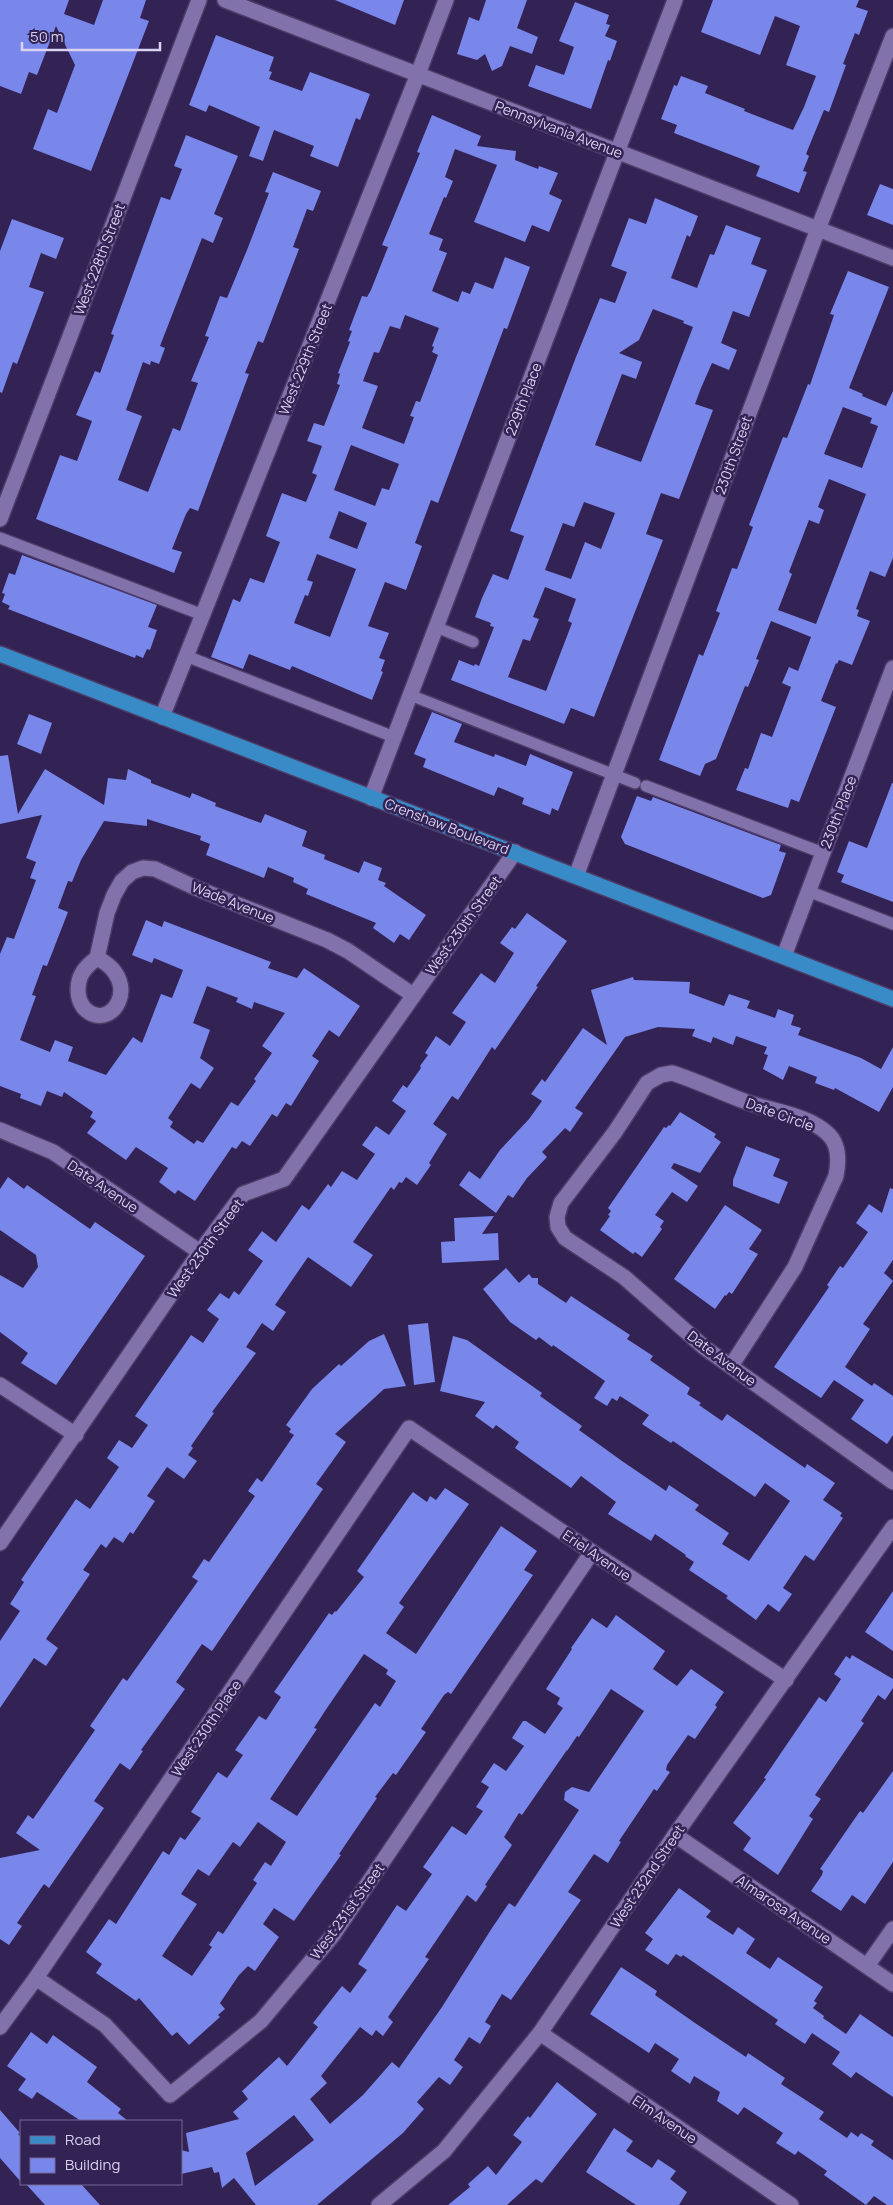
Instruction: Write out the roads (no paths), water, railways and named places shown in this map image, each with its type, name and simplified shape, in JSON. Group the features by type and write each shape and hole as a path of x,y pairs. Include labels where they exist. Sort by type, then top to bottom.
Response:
{"main road":[{"name":"Crenshaw Boulevard","path":"0,654 893,999"}],"street":[{"name":"West 228th Street","path":"0,519 198,0"},
{"name":"Pennsylvania Avenue","path":"225,0 893,258"},
{"name":"West 229th Street","path":"162,717 446,0"},
{"name":"229th Place","path":"371,798 675,0"},
{"name":"230th Street","path":"576,876 818,229 893,36"},
{"name":"230th Place","path":"784,956 893,668"},
{"name":"West 230th Street","path":"0,1543 200,1252 243,1194 284,1179 515,852"},
{"name":"Wade Avenue","path":"97,958 107,913 122,881 132,872 143,868 155,869 196,888 327,940 348,951 413,995"},
{"name":"Date Circle","path":"558,1227 557,1217 561,1203 615,1132 647,1083 661,1075 672,1073 688,1078 746,1102 802,1120 829,1134 836,1145 838,1162 836,1176 795,1267 730,1366"},
{"name":"Date Avenue","path":"0,1130 53,1152 200,1252"},
{"name":"Date Avenue","path":"558,1227 565,1238 624,1277 705,1348 893,1482"},
{"path":"0,1385 76,1435"},
{"name":"Eriel Avenue","path":"409,1428 786,1680"},
{"name":"West 230th Place","path":"0,2027 36,1978 409,1428"},
{"name":"West 232nd Street","path":"379,2205 444,2151 540,2033 675,1835 893,1527"},
{"name":"West 231st Street","path":"36,1978 105,2025 170,2095 261,2021 333,1935 592,1552"},
{"name":"Almarosa Avenue","path":"675,1835 893,1984"},
{"path":"867,1966 893,1929"},
{"name":"Elm Avenue","path":"540,2033 791,2205"}],"lane":[{"path":"0,538 202,615"},
{"path":"436,627 473,642"},
{"path":"186,656 394,737"},
{"path":"410,695 641,785 823,853"},
{"path":"808,891 893,924"}]}
